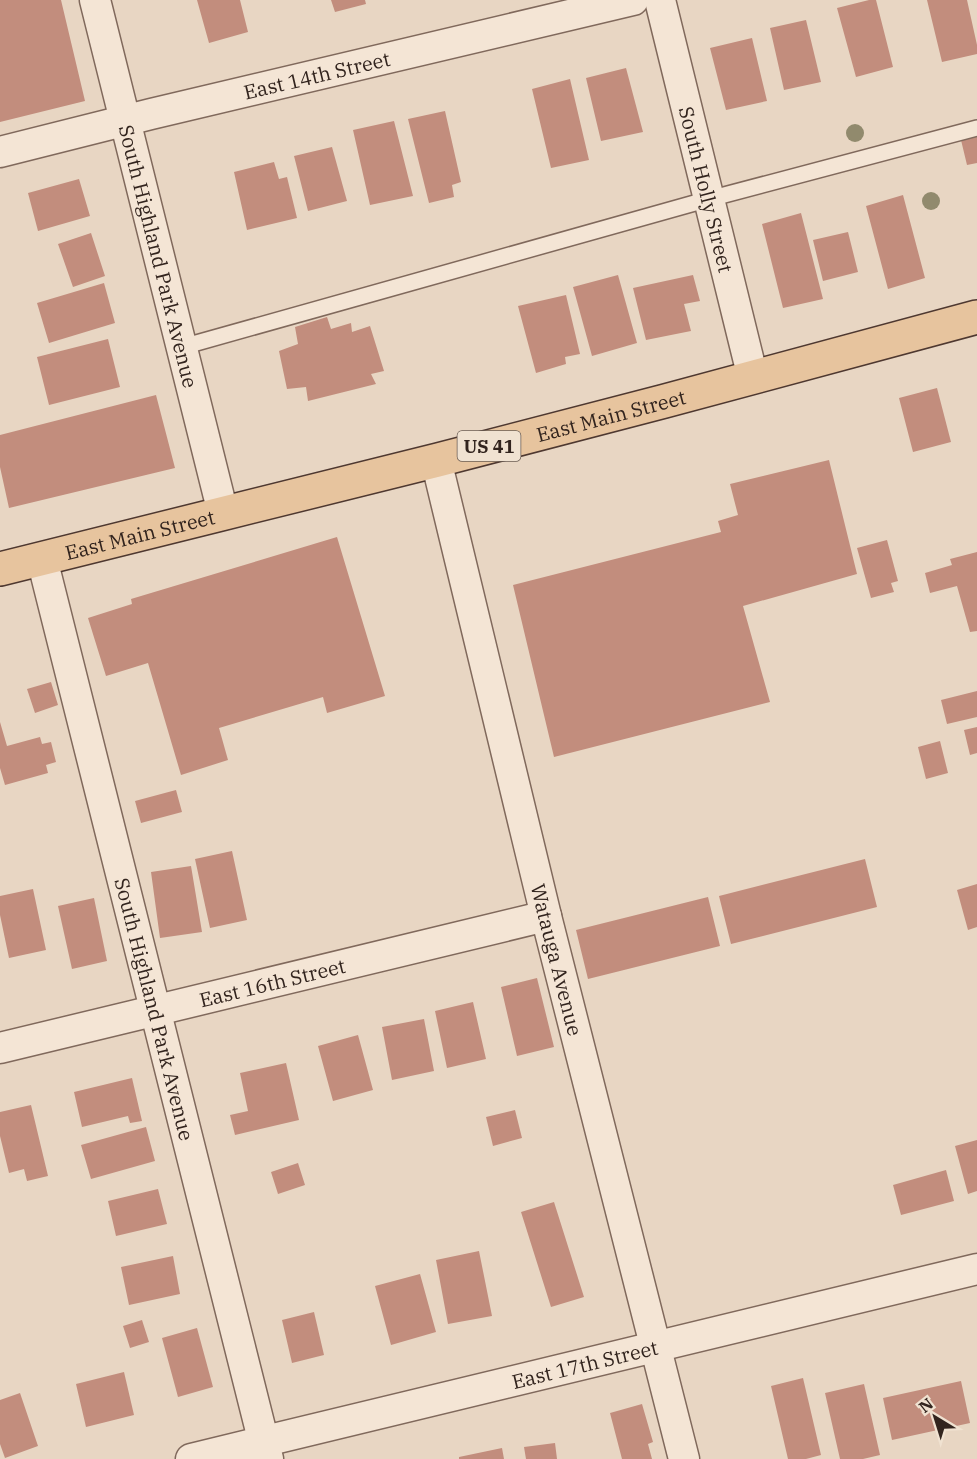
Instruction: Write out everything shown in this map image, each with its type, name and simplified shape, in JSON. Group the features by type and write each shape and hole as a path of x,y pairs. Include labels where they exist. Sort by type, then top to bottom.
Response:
{"main road":[{"name":"East Main Street","path":"0,570 436,460 977,318"}],"street":[{"name":"South Highland Park Avenue","path":"95,0 222,513"},
{"name":"East 14th Street","path":"0,152 125,120 633,0"},
{"name":"South Holly Street","path":"660,0 753,378"},
{"name":"Watauga Avenue","path":"436,460 546,916 684,1459"},
{"name":"South Highland Park Avenue","path":"42,559 266,1450"},
{"name":"East 16th Street","path":"0,1048 546,916"},
{"name":"East 17th Street","path":"191,1459 266,1450 656,1345 977,1269"}],"lane":[{"path":"182,347 709,199 977,128"}],"building":[{"path":"0,0 61,0 85,101 0,122"},
{"path":"197,0 240,0 248,32 209,43"},
{"path":"331,0 365,0 366,4 335,12"},
{"path":"876,0 893,67 856,77 837,8"},
{"path":"927,0 967,0 977,54 942,62"},
{"path":"806,20 821,82 784,90 770,28"},
{"path":"752,38 767,101 726,110 710,48"},
{"path":"626,68 643,132 601,141 586,78"},
{"path":"570,79 589,160 551,168 532,89"},
{"path":"445,111 461,182 452,185 454,197 429,203 408,119"},
{"path":"394,121 413,196 370,205 353,130"},
{"path":"977,136 977,163 967,165 961,140"},
{"path":"332,147 347,201 308,211 294,156"},
{"path":"274,162 279,179 287,177 297,218 247,230 234,172"},
{"path":"79,179 90,216 38,231 28,193"},
{"path":"903,195 925,278 888,289 866,206"},
{"path":"801,213 823,299 783,308 762,224"},
{"path":"848,232 858,272 823,281 813,240"},
{"path":"91,233 105,276 73,287 58,244"},
{"path":"618,275 637,343 592,356 573,287"},
{"path":"693,275 700,301 684,304 691,331 646,340 633,288"},
{"path":"104,283 115,323 49,343 37,303"},
{"path":"566,295 580,354 565,357 566,364 536,373 518,306"},
{"path":"327,317 331,329 351,323 352,332 370,326 384,371 371,374 376,384 308,401 306,387 287,389 279,351 298,344 295,327"},
{"path":"108,339 120,387 49,405 37,357"},
{"path":"937,388 951,442 913,452 899,398"},
{"path":"156,395 175,468 9,508 0,467 0,435"},
{"path":"829,460 857,574 743,606 770,702 554,757 513,585 721,532 718,521 738,515 730,484"},
{"path":"337,537 385,696 327,713 323,697 219,728 228,760 181,775 148,663 106,676 88,618 132,604 131,599"},
{"path":"887,540 898,581 891,583 894,592 871,598 857,548"},
{"path":"977,552 977,631 970,632 957,586 930,593 925,573 952,565 950,559"},
{"path":"51,682 58,705 35,713 27,689"},
{"path":"977,691 977,717 947,724 941,700"},
{"path":"0,722 7,746 40,737 42,744 51,742 56,762 46,765 48,773 5,785 0,768"},
{"path":"977,727 977,753 970,755 964,730"},
{"path":"940,741 948,773 926,779 918,747"},
{"path":"176,790 182,812 141,823 135,801"},
{"path":"232,851 247,920 210,928 195,859"},
{"path":"865,859 877,907 731,944 719,896"},
{"path":"191,866 202,932 160,938 151,872"},
{"path":"977,884 977,927 968,930 957,890"},
{"path":"33,889 46,950 9,958 0,915 0,896"},
{"path":"708,897 720,946 588,979 576,930"},
{"path":"94,898 107,961 72,969 58,906"},
{"path":"537,978 554,1047 517,1056 501,987"},
{"path":"473,1002 486,1059 447,1068 435,1011"},
{"path":"424,1019 434,1071 392,1080 382,1027"},
{"path":"358,1035 373,1090 333,1101 318,1046"},
{"path":"286,1063 299,1120 235,1135 230,1115 248,1111 240,1073"},
{"path":"132,1078 142,1121 130,1123 128,1116 82,1127 74,1092"},
{"path":"31,1105 48,1176 27,1181 24,1169 9,1173 0,1136 0,1112"},
{"path":"515,1110 522,1138 493,1146 486,1117"},
{"path":"146,1127 155,1161 91,1179 81,1145"},
{"path":"977,1140 977,1191 968,1194 955,1146"},
{"path":"298,1163 305,1185 278,1194 271,1172"},
{"path":"946,1170 954,1201 901,1215 893,1185"},
{"path":"158,1189 167,1224 116,1236 108,1201"},
{"path":"554,1202 584,1297 551,1307 521,1212"},
{"path":"479,1251 492,1316 448,1324 436,1260"},
{"path":"173,1256 180,1294 129,1305 121,1267"},
{"path":"420,1274 436,1332 391,1345 375,1286"},
{"path":"314,1312 324,1355 292,1363 282,1320"},
{"path":"142,1320 149,1342 130,1348 123,1326"},
{"path":"197,1328 213,1387 178,1397 162,1338"},
{"path":"124,1372 134,1415 86,1427 76,1384"},
{"path":"803,1378 821,1455 806,1459 788,1459 771,1386"},
{"path":"961,1381 970,1423 892,1440 883,1398"},
{"path":"864,1384 880,1455 863,1459 840,1459 825,1393"},
{"path":"20,1393 38,1446 5,1458 0,1444 0,1400"},
{"path":"642,1404 653,1442 648,1444 652,1459 622,1459 610,1413"},
{"path":"555,1443 557,1459 526,1459 524,1447"},
{"path":"502,1448 504,1459 459,1459 459,1457"}]}
